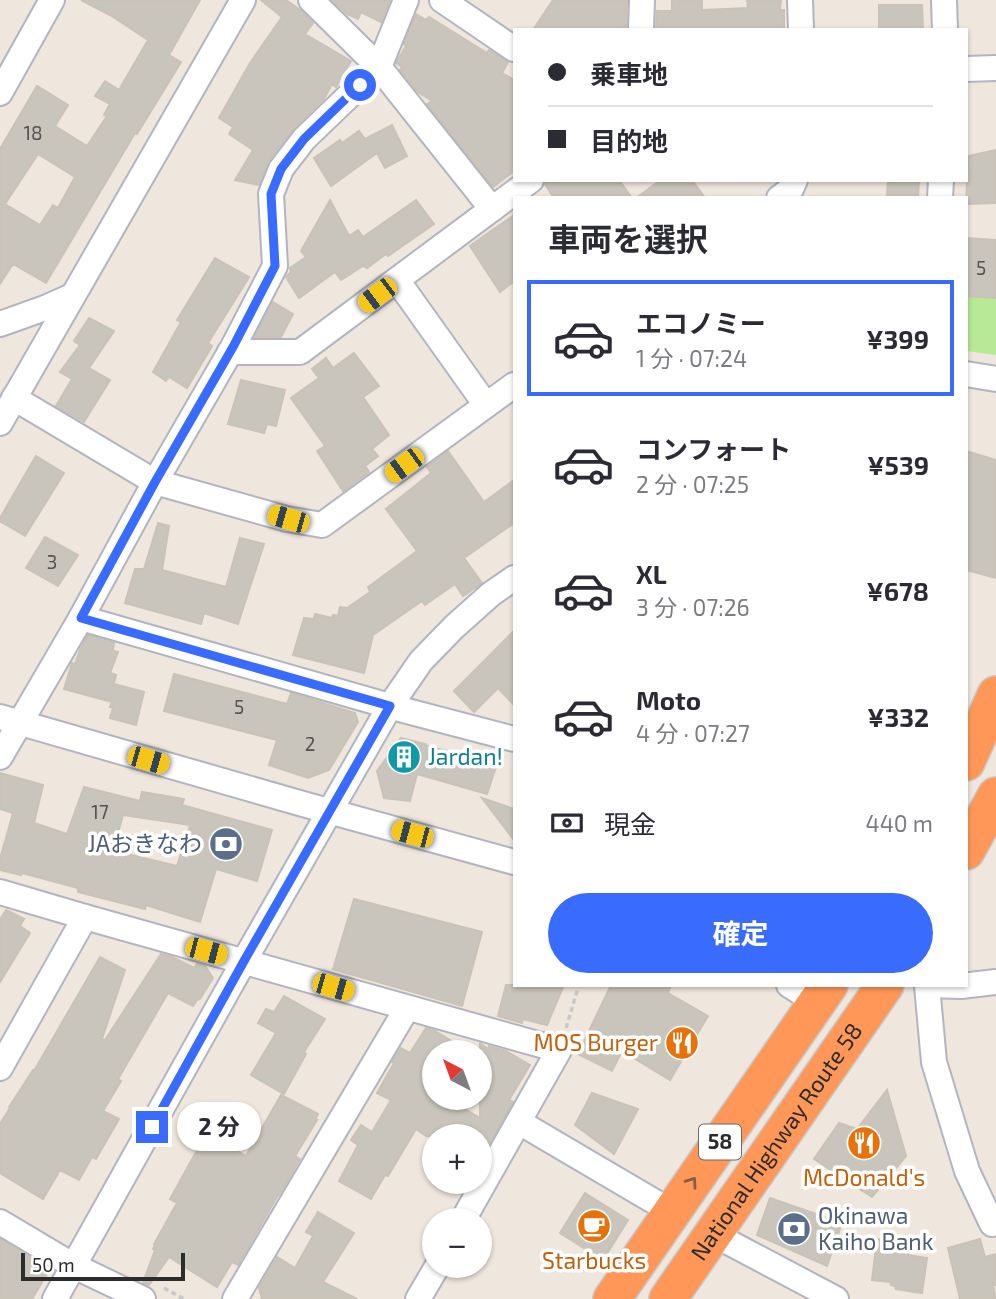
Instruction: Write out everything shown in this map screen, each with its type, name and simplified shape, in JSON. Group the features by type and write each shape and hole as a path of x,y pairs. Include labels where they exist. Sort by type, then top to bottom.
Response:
{"highway":[{"path":"968,758 996,695"},
{"path":"968,847 996,796"},
{"name":"National Highway Route 58","path":"668,1299 883,987"},
{"name":"National Highway Route 58","path":"612,1299 672,1212 811,991"}],"street":[{"path":"0,93 52,0"},
{"path":"0,423 243,0"},
{"path":"311,0 379,67 492,209"},
{"path":"0,757 9,720 81,618 275,266 271,194 281,169 304,139 379,67 406,0"},
{"path":"442,0 513,48"},
{"path":"641,28 642,0"},
{"path":"800,0 801,28"},
{"path":"944,0 945,28"},
{"path":"968,69 996,68"},
{"path":"230,352 300,352 528,182"},
{"path":"782,196 791,189 794,182"},
{"path":"397,280 486,405"},
{"path":"0,324 72,296"},
{"path":"968,374 996,379"},
{"path":"14,398 155,482 288,519 322,525 513,387"},
{"path":"55,1299 390,706 421,661 454,627 513,579"},
{"path":"81,618 390,706 513,738"},
{"path":"9,720 513,862"},
{"path":"0,892 559,1050 470,1208"},
{"path":"0,1068 85,917"},
{"path":"968,985 996,982"},
{"path":"927,987 934,1062 967,1171 992,1224 996,1223"},
{"path":"235,1299 407,1008"},
{"path":"519,1122 672,1212"},
{"path":"0,1222 74,1266 143,1299"},
{"path":"713,1234 836,1299"},
{"path":"418,1299 430,1278"}],"path":[{"path":"559,1050 578,987"}],"green space":[{"path":"968,296 996,298 996,355 968,351"}],"building":[{"path":"81,0 200,0 169,55 181,62 137,134 135,133 46,283 13,264 0,284 0,149 37,86 68,105 55,126 87,146 107,116 104,115 110,104 95,96 105,81 119,90 148,40","holes":["38,154 75,177 58,208 53,205 40,225 5,204"]},
{"path":"261,0 286,0 313,23 305,34 351,61 336,87 332,84 324,99 294,128 269,160 259,185 235,180 253,150 229,134 233,127 219,118 250,63 282,17"},
{"path":"332,0 390,0 381,22 361,12 358,19 347,14"},
{"path":"553,0 627,0 626,28 534,28"},
{"path":"672,0 702,0 702,10 748,8 747,0 781,0 784,28 656,28 657,11 672,11"},
{"path":"879,5 922,5 923,28 879,28"},
{"path":"416,14 426,20 429,17 487,53 489,50 508,62 502,73 513,79 513,172 493,187 427,104 432,101 418,92 400,70 402,67 396,63 406,46 404,44"},
{"path":"392,125 407,156 385,168 377,153 331,186 314,158 359,131 365,139"},
{"path":"996,150 996,203 968,204 968,156"},
{"path":"620,182 631,196 553,196 545,184"},
{"path":"658,182 693,182 704,196 639,196"},
{"path":"888,182 919,182 918,196 887,196"},
{"path":"330,200 349,236 358,230 363,237 416,200 434,224 367,268 363,266 341,280 335,272 299,298 286,277 291,272 290,268 306,257 301,251"},
{"path":"513,216 513,282 500,292 470,246"},
{"path":"968,238 996,240 996,298 968,296"},
{"path":"215,258 249,277 208,343 212,346 187,388 169,377 166,381 153,372 181,322 177,320"},
{"path":"273,302 293,314 281,337 255,337"},
{"path":"89,318 114,331 89,368 110,380 84,422 56,406 72,379 60,372 80,345 74,341"},
{"path":"354,353 379,386 363,397 389,435 372,449 378,456 365,466 369,472 343,491 317,451 325,446 291,398 319,378 312,369 326,358 333,368"},
{"path":"241,380 285,390 276,426 267,424 264,433 228,424"},
{"path":"448,451 484,502 513,481 513,524 464,558 482,583 463,596 455,584 425,605 422,601 373,635 364,673 293,655 304,618 314,619 315,614 332,618 333,615 338,616 340,607 347,608 370,592 368,587 417,551 386,509 431,473 427,467"},
{"path":"968,452 996,460 996,578 968,571"},
{"path":"36,456 64,473 25,536 0,521 0,518"},
{"path":"158,523 169,526 162,570 226,587 240,538 264,544 238,624 204,613 201,624 125,603 135,569 144,569"},
{"path":"45,537 78,555 58,586 26,568"},
{"path":"513,632 513,704 498,688 474,712 454,691"},
{"path":"88,635 114,643 113,651 118,652 110,673 116,675 114,684 144,692 136,725 110,718 112,702 64,689 72,663 75,664"},
{"path":"174,674 287,704 291,693 355,713 358,722 329,770 308,778 269,765 277,740 164,711"},
{"path":"401,738 497,764 487,794 417,774 410,801 384,798 377,771"},
{"path":"0,773 43,785 34,823 67,834 84,787 140,801 142,792 184,799 182,805 272,830 257,881 216,869 200,922 146,905 145,909 78,892 78,888 0,870 0,859 13,813 0,809","holes":["123,815 190,825 177,866 119,852 120,849 114,847"]},
{"path":"482,798 513,809 513,839"},
{"path":"354,899 482,932 462,1006 333,969"},
{"path":"6,910 24,919 20,926 30,933 0,982 0,920"},
{"path":"161,954 194,968 197,964 205,966 213,978 193,1006 168,993 118,1079 121,1081 103,1111 119,1119 96,1159 92,1157 79,1180 60,1170 43,1199 0,1173 0,1124 100,957 125,970 102,1039 105,1040"},
{"path":"506,985 563,987 547,1025 523,1019 522,1023 498,1016"},
{"path":"610,987 670,987 668,993 708,1016 670,1080 622,1051 612,1071 578,1054"},
{"path":"284,996 325,1019 304,1052 306,1054 284,1094 251,1075 276,1033 258,1023 266,1009 274,1012"},
{"path":"426,1028 450,1040 422,1040 422,1110 467,1110 480,1118 480,1110 492,1110 492,1047 506,1051 530,1065 509,1100 513,1102 492,1140 492,1124 422,1124 422,1133 416,1129 371,1199 339,1181 358,1145 351,1140 361,1125 372,1132 391,1100 377,1093 394,1063 392,1062 401,1048 410,1053"},
{"name":"McDonald's","path":"887,1090 906,1156 872,1197 814,1159 839,1123 857,1129"},
{"path":"592,1093 638,1109 614,1154 575,1125"},
{"path":"281,1095 318,1114 317,1120 295,1156 300,1159 238,1265 232,1262 217,1287 169,1257 149,1285 143,1283 155,1250 154,1244 177,1203 170,1199 202,1141 207,1142 212,1136 246,1156"},
{"name":"Starbucks","path":"585,1193 628,1220 603,1260 560,1233"},
{"path":"770,1198 842,1223 827,1266 757,1235"},
{"path":"318,1212 354,1233 323,1282 357,1299 262,1299 259,1288 277,1257 295,1268 313,1236 306,1232"},
{"path":"0,1239 50,1269 32,1299 0,1299"},
{"path":"877,1239 897,1243 897,1249 909,1251 908,1255 927,1258 922,1293 896,1289 890,1282 872,1280"},
{"path":"980,1239 985,1257 996,1254 996,1285 993,1285 996,1299 960,1299 948,1248"}],"place":[{"name":"Jardan!","path":"404,757"},
{"name":"JAおきなわ","path":"226,844"},
{"name":"MOS Burger","path":"682,1043"},
{"name":"McDonald's","path":"864,1143"},
{"name":"Starbucks","path":"594,1226"},
{"name":"Okinawa Kaiho Bank","path":"794,1229"}],"route":[{"path":"152,1127 390,706 81,618 233,347 275,266 271,194 281,169 304,139 360,85"}]}
